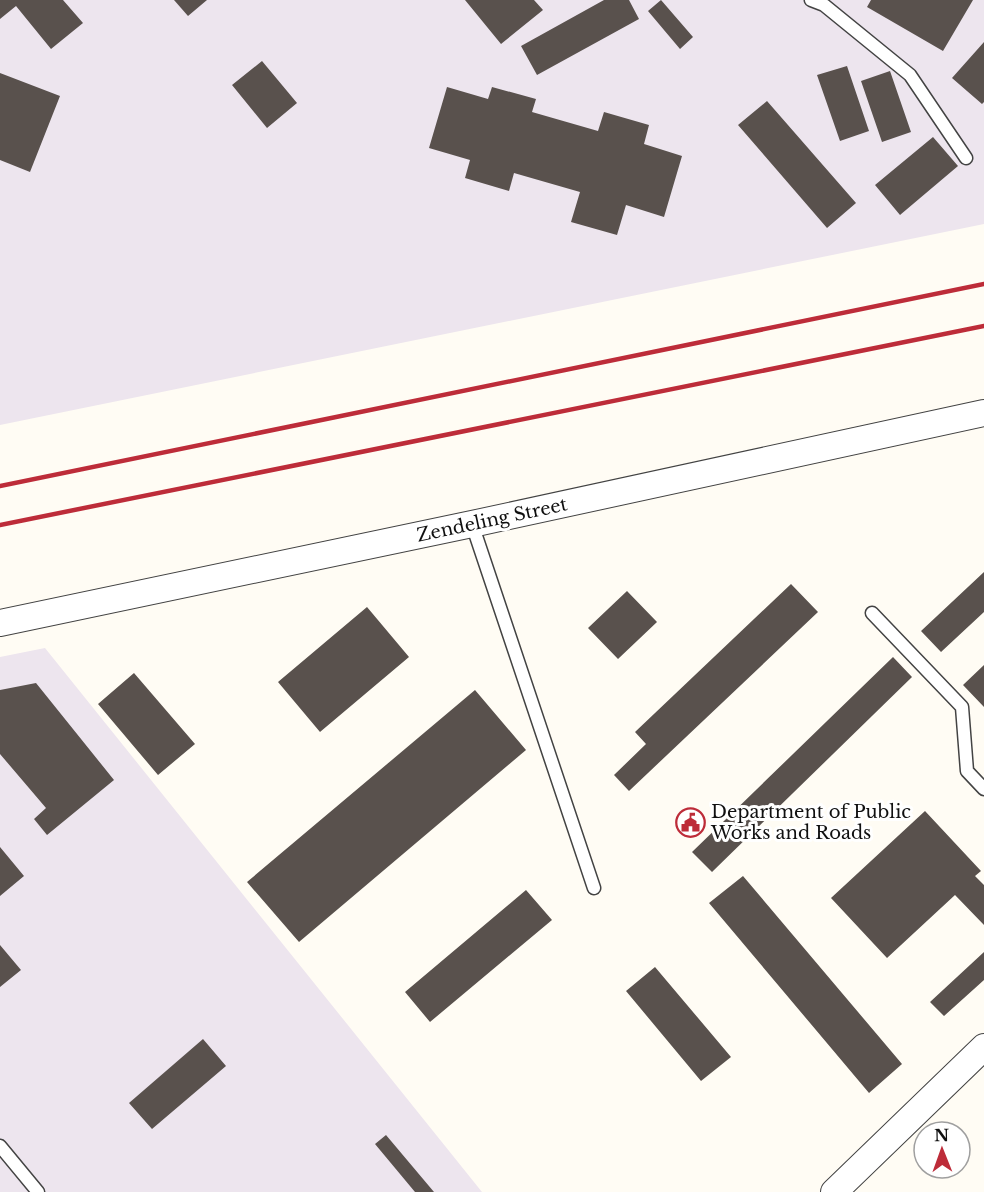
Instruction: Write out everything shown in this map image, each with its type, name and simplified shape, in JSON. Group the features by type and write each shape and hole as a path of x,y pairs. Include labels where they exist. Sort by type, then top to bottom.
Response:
{"street":[{"name":"Zendeling Street","path":"0,623 472,525 984,413"},
{"path":"834,1192 984,1047"}],"lane":[{"path":"811,0 824,4 910,75 966,158"},
{"path":"472,525 594,888"},
{"path":"872,613 962,707 967,771 984,789"},
{"path":"0,1146 38,1192"}],"shaded area":[{"path":"0,0 984,0 984,224 0,425"},
{"path":"45,648 482,1192 0,1192 0,657"}],"building":[{"path":"0,0 63,0 83,23 51,49 16,6 0,19"},
{"path":"174,0 207,0 188,16"},
{"path":"465,0 534,0 543,10 501,44"},
{"path":"604,0 629,0 639,19 537,75 521,46"},
{"path":"661,0 693,37 680,49 648,11"},
{"path":"871,0 973,0 943,51 867,7"},
{"path":"984,42 984,102 982,104 952,78"},
{"path":"262,61 297,103 267,128 232,85"},
{"path":"847,66 869,131 840,141 817,75"},
{"path":"890,71 911,132 882,142 861,81"},
{"path":"0,73 60,96 30,172 0,160"},
{"path":"447,87 488,99 492,87 536,99 532,112 598,131 604,112 649,125 644,144 682,156 664,217 626,205 617,235 571,222 580,192 514,173 509,191 465,178 470,160 429,148"},
{"path":"767,101 856,203 827,228 738,125"},
{"path":"933,137 958,166 900,215 875,185"},
{"path":"984,572 984,612 941,652 921,631"},
{"path":"791,584 818,612 629,791 614,775 646,744 635,732"},
{"path":"627,591 657,622 618,659 588,628"},
{"path":"367,607 409,657 320,732 278,682"},
{"path":"893,657 912,677 712,872 692,852"},
{"path":"984,665 984,707 963,685"},
{"path":"134,673 195,744 158,775 98,704"},
{"path":"36,683 114,780 47,835 34,819 46,808 0,754 0,690"},
{"path":"475,690 526,750 299,942 247,882"},
{"path":"925,811 981,871 975,876 984,885 984,925 955,895 887,958 831,898"},
{"path":"0,847 24,876 0,896"},
{"path":"743,876 902,1064 869,1093 709,903"},
{"path":"526,890 552,920 430,1022 405,992"},
{"path":"0,945 21,970 0,987"},
{"path":"984,952 984,980 944,1016 930,1002"},
{"path":"655,967 731,1057 701,1081 626,991"},
{"path":"203,1039 226,1066 152,1129 129,1103"},
{"path":"386,1135 434,1192 415,1192 375,1144"}],"railway":[{"path":"0,486 984,284"},
{"path":"0,525 984,326"}],"place":[{"name":"Department of Public Works and Roads","path":"690,822"}]}
